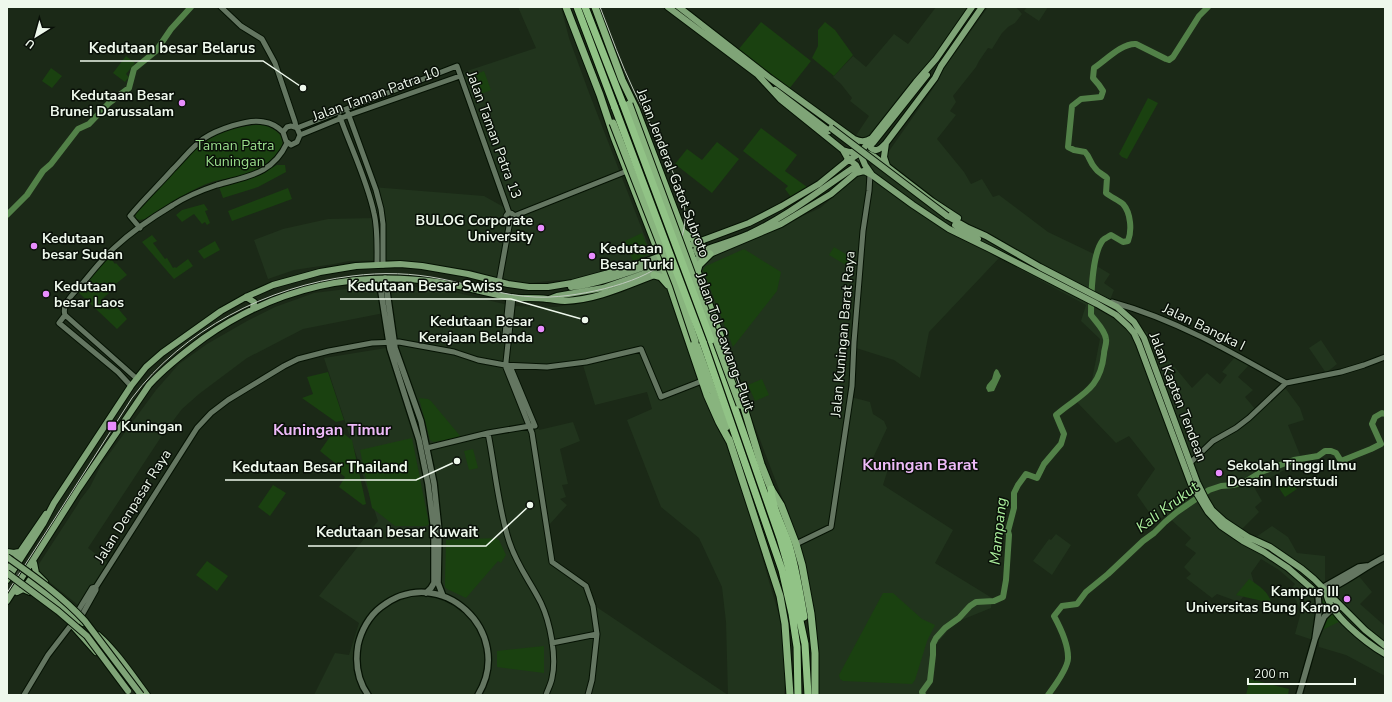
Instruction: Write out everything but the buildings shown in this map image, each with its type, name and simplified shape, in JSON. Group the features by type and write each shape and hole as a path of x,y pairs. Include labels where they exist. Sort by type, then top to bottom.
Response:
{"highway":[{"path":"566,7 636,193 657,267 661,277 671,288"},
{"name":"Jalan Tol Cawang–Pluit","path":"577,7 704,342 782,570 792,614 797,647 798,695"},
{"name":"Jalan Tol Cawang–Pluit","path":"585,7 626,104 780,538 789,569 805,644 808,695"},
{"name":"Jalan Jenderal Gatot Subroto","path":"595,7 622,80 636,109 694,262 732,368 752,436"},
{"name":"Jalan Jenderal Gatot Subroto","path":"622,80 626,104 771,489 776,494 796,544 802,565 811,614 816,653 816,695"},
{"path":"604,105 613,123 676,284 773,570 786,624 790,695"},
{"path":"636,193 646,198 651,198 659,193 665,185"},
{"path":"682,232 705,246 697,272"},
{"path":"680,318 681,306 687,294 686,279 682,266"},
{"path":"657,267 671,288 680,318 713,409 730,442"},
{"path":"680,318 684,310 690,303 693,302 702,304 710,310"},
{"path":"687,337 692,324 699,320 706,320 717,328"},
{"path":"771,489 772,500 788,544 801,595 805,626 805,644"}],"main road":[{"name":"Jalan Kapten Tendean","path":"668,7 763,81 830,129"},
{"name":"Jalan Kapten Tendean","path":"679,7 855,142 864,152 886,165 932,201 982,234 1086,291 1116,314 1134,333 1191,484 1198,492"},
{"path":"940,66 935,78 886,143 879,150 871,148 873,142 916,82 936,59 972,7"},
{"path":"7,601 50,532 131,409 154,380 193,346 230,321 253,309 284,296 312,287 342,281 382,278 437,282 511,297 559,301 582,299 608,292 657,267 688,246 705,246 773,227 839,182 851,166 940,66 982,7"},
{"name":"Jalan Kapten Tendean","path":"770,78 785,93 830,129 946,218 978,239 990,249"},
{"name":"Jalan Kapten Tendean","path":"763,81 781,100 843,150"},
{"path":"843,150 852,152 855,150 855,142 873,142"},
{"path":"843,150 848,157 851,166 872,175 873,169 879,163 886,165 884,157 886,143"},
{"name":"Jalan Kapten Tendean","path":"864,152 865,165 872,175 948,229 1090,300 1108,302 1129,316 1139,328 1144,338 1190,463 1198,492"},
{"path":"705,246 782,206 851,166"},
{"path":"703,257 698,254 696,250 737,234 769,219 817,190 851,166"},
{"name":"Jalan Kapten Tendean","path":"946,218 982,234"},
{"path":"703,257 705,246"},
{"path":"7,580 67,483 136,378 155,359 187,334 221,311 246,297 273,285 304,275 340,268 400,264 422,266 468,274 520,286 548,287 581,282 630,267 682,266 703,257"},
{"path":"382,278 392,342 428,484 434,531 434,583 426,593"},
{"path":"246,297 254,302 253,309"},
{"path":"392,342 421,421 427,449 434,484 439,530 438,583 443,596"},
{"path":"67,483 70,490 77,491"},
{"path":"1198,492 1215,521 1242,542 1264,552 1288,568 1318,594 1319,611 1315,639"},
{"path":"1204,501 1231,527 1270,547 1307,573 1364,630 1385,646"},
{"path":"52,507 43,516 7,572 58,611 91,640 130,695"},
{"path":"7,606 48,542 50,532"},
{"path":"7,552 20,552"},
{"path":"7,557 42,581 75,610 141,695"},
{"path":"1318,594 1359,567 1369,565 1385,557"},
{"path":"34,564 34,570 40,578 80,613 106,642 148,695"},
{"path":"40,578 32,577 26,586 31,586 106,642"},
{"path":"16,592 31,586"},
{"path":"31,586 96,652 130,695"},
{"path":"31,586 68,615 79,626 96,652"},
{"path":"1324,589 1333,609 1359,634 1385,654"},
{"path":"368,695 357,670 356,655 359,639 367,623 378,610 387,603 407,594 426,593 443,596 463,607 475,618 483,633 488,649 488,670 485,681 478,695"},
{"path":"1299,695 1315,639 1325,616 1333,609 1341,607"},
{"path":"1359,634 1376,639"}],"street":[{"path":"221,7 241,26 262,39 275,63 300,135 296,144 291,145 287,143"},
{"name":"Jalan Taman Patra 10","path":"296,127 457,66"},
{"name":"Jalan Taman Patra 13","path":"457,66 511,214"},
{"name":"Jalan Taman Patra 10","path":"300,135 349,115 460,76"},
{"path":"346,108 376,190 381,210 383,224 380,265"},
{"path":"338,112 367,189 374,212 380,265"},
{"path":"140,228 130,216 189,152 207,136 234,126 259,121 275,126 283,132 287,143"},
{"path":"283,132 287,127 296,127"},
{"path":"136,378 65,315 64,308 66,304 99,263 124,239 186,198 217,185 245,178 259,172 269,166 277,158 287,143"},
{"path":"499,282 510,221 513,220 511,214 627,171"},
{"name":"Jalan Kuningan Barat Raya","path":"796,544 831,527 852,386 863,231 872,175"},
{"path":"511,297 506,364 532,428 551,560 555,565 587,588 594,612 597,634 592,680 588,695"},
{"name":"Jalan Bangka I","path":"1108,302 1144,313 1220,345 1286,383"},
{"path":"65,315 59,322 118,372 131,386"},
{"name":"Jalan Denpasar Raya","path":"80,613 92,588 96,587 197,428 228,400 298,359 329,351 372,343 392,342 436,348 506,364 554,365 586,362 641,349 661,397 702,380"},
{"path":"1190,463 1213,441 1236,428 1249,418 1286,383 1341,372 1385,357"},
{"path":"427,449 489,435 532,428"},
{"path":"489,435 509,542 518,564 546,614 552,643 553,667 552,678 546,695"},
{"path":"24,695 48,655 71,625"},
{"path":"552,643 597,634"}],"shaded area":[{"path":"518,7 561,7 569,38 588,90 652,255 571,281 557,280 514,285 472,270 387,260 349,261 294,270 268,279 254,240 283,229 328,219 375,218 372,187 484,196 509,210 461,73 536,48"},
{"path":"936,7 969,7 953,32 865,145 855,137 869,116 850,101 852,98 841,84 833,77 853,56 866,67 894,34 908,44"},
{"path":"988,7 1016,7 1022,14 1015,23 1002,33 992,49 988,48 976,67 953,96 956,102 950,111 956,115 937,139 964,172 971,184 982,179 993,197 999,195 1048,232 1094,254 1095,265 1110,274 1104,283 1114,290 1110,300 1130,314 1139,328 1144,330 1159,342 1158,351 1168,359 1192,388 1207,373 1220,384 1227,375 1222,372 1236,356 1249,365 1238,377 1253,390 1245,397 1256,410 1281,385 1286,389 1300,408 1304,420 1288,425 1302,460 1254,487 1262,501 1255,507 1259,512 1242,529 1256,537 1272,526 1288,537 1297,553 1325,556 1325,582 1333,580 1353,569 1372,592 1360,604 1385,626 1385,676 1346,655 1319,647 1319,642 1295,634 1301,612 1296,600 1288,592 1295,584 1279,570 1261,559 1251,573 1254,583 1239,602 1217,594 1212,598 1186,578 1191,574 1184,567 1196,553 1185,545 1191,538 1166,515 1156,522 1137,495 1155,469 1129,436 1116,443 1075,400 1092,380 1100,339 1081,321 1086,305 999,258 929,332 920,378 894,360 856,348 847,396 870,402 873,414 884,421 887,428 873,458 889,466 883,485 953,530 935,563 992,598 991,608 954,623 934,647 926,695 819,695 818,664 796,534 752,419 725,338 698,274 700,264 820,208 889,151 932,90 943,70"},
{"path":"1027,7 1048,7 1039,21 1024,11"},
{"path":"655,276 665,283 680,327 736,468 780,619 786,668 784,695 728,695 314,695 335,653 349,655 359,623 319,596 378,521 324,358 386,348 384,313 303,329 247,358 199,394 182,409 163,434 88,548 109,564 78,605 37,572 37,567 90,487 101,465 156,390 179,364 207,344 275,307 314,293 363,287 415,287 450,291 512,306 556,307 593,301 623,292","holes":["504,365 583,365 595,405 647,392 652,409 627,420 661,507 699,538 722,587 726,622 728,695 595,606 591,588 554,560 549,525 567,505 560,499 566,497 562,485 568,484 560,449 580,441 573,422 539,430 536,421 529,423"]},
{"path":"1321,340 1337,364 1326,373 1309,348"},
{"path":"996,369 1001,376 994,391 988,392 986,388 987,385 992,379"},
{"path":"1056,534 1071,545 1052,575 1033,561 1049,539 1051,540"}],"green space":[{"path":"761,22 811,61 789,89 738,50"},
{"path":"825,22 835,30 853,55 834,76 812,58 818,46 818,30"},
{"path":"126,56 135,63 126,74 129,77 125,82 113,73"},
{"path":"51,68 62,76 52,88 42,81"},
{"path":"484,71 491,90 476,96 469,77"},
{"path":"1148,98 1158,103 1127,159 1119,154"},
{"name":"Taman Patra Kuningan","path":"263,124 276,131 283,141 280,150 276,155 261,168 242,176 206,184 175,200 145,219 136,219 136,211 193,149 201,143 217,134 235,128"},
{"path":"761,128 797,155 785,171 807,187 791,197 785,189 788,186 743,151"},
{"path":"717,142 739,159 712,193 675,164 687,149 702,160"},
{"path":"277,165 285,165 286,172 258,187 223,198 219,187 251,178"},
{"path":"288,188 292,199 232,221 228,211"},
{"path":"204,204 208,210 205,211 210,223 207,225 205,222 202,224 194,214 182,222 176,215 182,210"},
{"path":"642,233 650,254 633,261 625,241"},
{"path":"152,235 157,241 153,243 165,259 167,258 173,268 176,268 188,259 193,266 174,279 142,242"},
{"path":"215,241 220,250 204,259 198,251"},
{"path":"834,247 854,259 849,267 829,255"},
{"path":"744,249 781,272 777,291 733,347 703,270 706,266"},
{"path":"109,256 127,275 108,290 109,293 101,300 109,310 115,305 127,319 117,329 78,292"},
{"path":"328,372 344,420 336,422 302,398 313,394 307,377"},
{"path":"762,379 769,395 755,401 748,385"},
{"path":"419,398 428,399 431,401 461,437 434,442 430,440"},
{"path":"336,428 352,440 366,504 363,505 339,487 345,477 332,467 335,463 320,451"},
{"path":"412,438 429,524 426,526 395,526 372,508 360,450"},
{"path":"473,449 478,468 469,470 464,451"},
{"path":"1289,477 1297,489 1285,497 1277,485"},
{"path":"273,485 286,493 270,516 258,507"},
{"path":"496,538 499,540 506,555 501,563 498,561 466,598 445,587 446,540"},
{"path":"207,561 228,576 217,591 196,575"},
{"path":"1249,579 1266,593 1271,603 1236,595"},
{"path":"883,593 893,593 922,619 935,625 927,641 915,680 912,684 843,681 840,679 839,675"},
{"path":"1321,598 1343,620 1320,631"},
{"path":"544,646 544,673 497,667 497,651"},
{"path":"1250,679 1289,689 1288,695 1246,695"}],"waterway":[{"path":"7,215 27,195 43,171 51,164 78,129 89,124 109,103 129,88 134,69 156,51 171,29 191,7"},
{"name":"Mampang","path":"923,695 922,692 930,681 933,644 936,638 945,628 959,618 976,602 994,601 1003,597 1006,580 1008,531 1014,508 1014,493 1026,474 1037,478 1044,464 1061,444 1064,434 1056,415 1088,390 1098,376 1102,366 1106,339 1102,329 1091,315 1094,265 1099,246 1103,240 1111,235 1123,242 1128,241 1130,222 1128,212 1123,204 1106,193 1107,178 1096,170 1085,152 1068,147 1072,106 1081,99 1101,97 1103,91 1093,78 1094,68 1125,46 1136,44 1169,60 1173,57 1199,16 1208,7"},
{"name":"Kali Krukut","path":"1048,695 1061,677 1068,661 1068,652 1065,641 1054,616 1062,606 1077,604 1086,592 1108,574 1143,541 1177,512 1209,490 1221,486 1245,482 1261,472 1294,460 1318,456 1325,451 1336,453 1341,461 1371,449 1381,444 1372,424 1375,417 1382,413 1385,414"}],"tunnel":[{"path":"853,168 876,145"},
{"path":"653,264 683,252"},
{"path":"7,563 34,581"},
{"path":"8,569 31,585"}],"tram line":[{"path":"7,593 132,398 153,374 176,352 202,332 230,315 259,301 289,290 321,281 352,276 386,274 420,275 512,295 550,297 567,296 604,289 640,277 654,270 666,261 675,251 683,233 685,220 683,200 666,155 634,91 600,7"}],"place":[{"name":"Kedutaan besar Belarus","path":"303,88"},
{"name":"Kedutaan Besar Brunei Darussalam","path":"182,103"},
{"name":"BULOG Corporate University","path":"541,228"},
{"name":"Kedutaan besar Sudan","path":"34,246"},
{"name":"Kedutaan Besar Turki","path":"592,256"},
{"name":"Kedutaan besar Laos","path":"46,294"},
{"name":"Kedutaan Besar Swiss","path":"585,320"},
{"name":"Kedutaan Besar Kerajaan Belanda","path":"541,329"},
{"name":"Kuningan","path":"112,426"},
{"name":"Kedutaan Besar Thailand","path":"457,461"},
{"name":"Sekolah Tinggi Ilmu Desain Interstudi","path":"1219,473"},
{"name":"Kedutaan besar Kuwait","path":"530,505"},
{"name":"Kampus III Universitas Bung Karno","path":"1347,599"}],"district":[{"name":"Kuningan Timur","path":"332,430"},
{"name":"Kuningan Barat","path":"920,465"}]}
